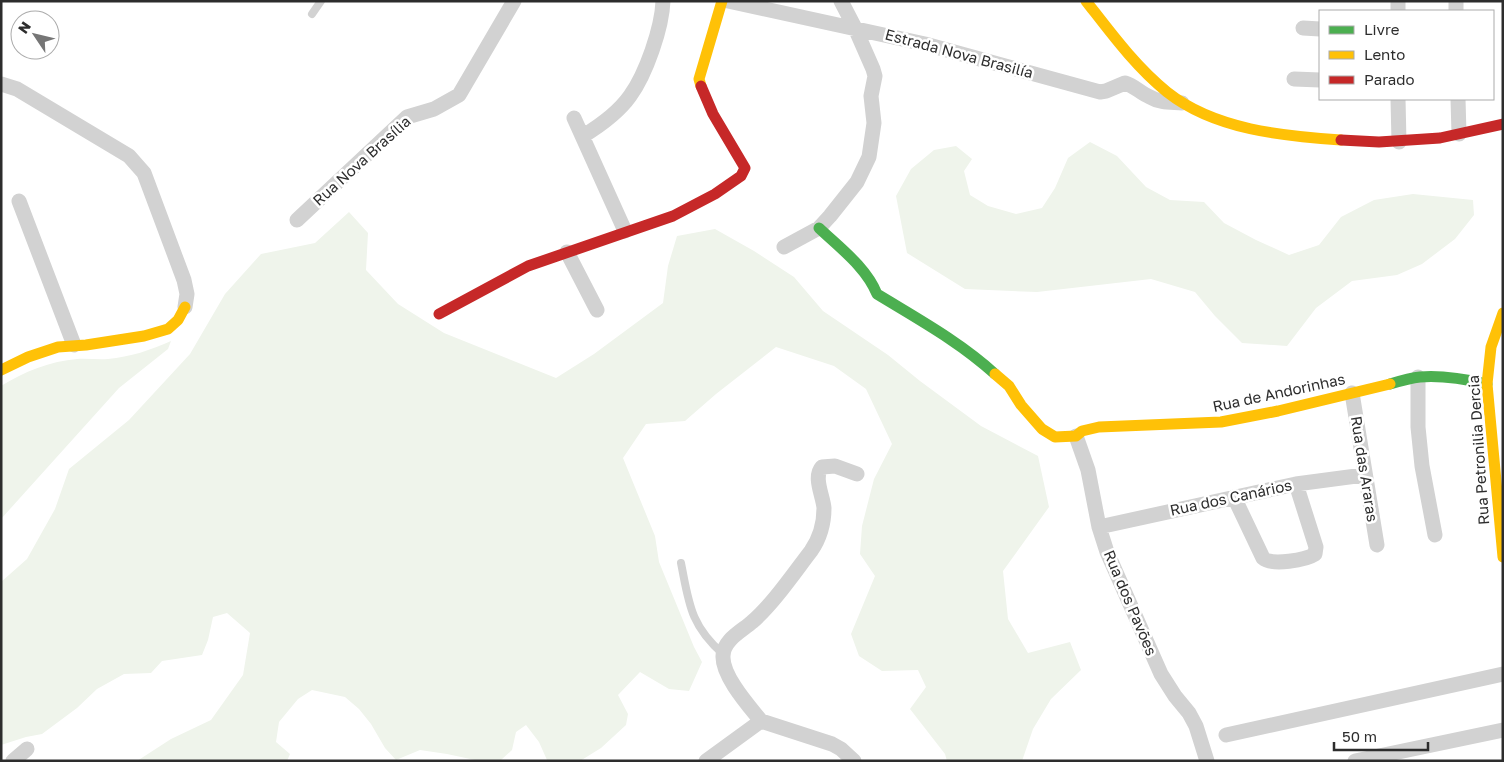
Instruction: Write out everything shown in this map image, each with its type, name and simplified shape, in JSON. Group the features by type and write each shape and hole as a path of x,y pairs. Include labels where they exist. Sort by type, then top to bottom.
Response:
{"street":[{"name":"Rua Nova Brasília","path":"297,220 407,117 434,109 459,95 514,1"},
{"path":"583,136 598,127 620,108 631,95 659,30 663,1"},
{"path":"439,314 528,266 673,216 733,183 744,172 743,164 707,103 701,90 699,79 722,1"},
{"name":"Estrada Nova Brasilía","path":"728,1 925,44 1100,92 1106,92 1124,83 1161,102 1183,103"},
{"path":"784,247 818,228 830,216 857,182 869,157 872,144 874,123 871,96 875,76 874,69 840,1"},
{"path":"1086,1 1146,73 1183,103 1220,119 1272,132 1335,139 1399,142 1441,138 1503,124"},
{"path":"1303,28 1319,29"},
{"path":"1294,79 1319,80"},
{"path":"1,84 17,89 129,156 144,173 184,280 186,294 185,307 178,320 168,329 144,336 86,345 58,347 28,357 1,370"},
{"path":"1398,100 1399,142"},
{"path":"1458,100 1460,134"},
{"path":"574,118 625,232"},
{"path":"19,201 74,345"},
{"path":"818,228 864,271 877,294 940,332 979,359 1010,386 1021,405 1042,429 1054,437 1076,436"},
{"path":"567,252 597,310"},
{"name":"Rua Petronilia Dercia","path":"1503,313 1493,334 1488,358 1487,384 1503,558"},
{"name":"Rua de Andorinhas","path":"1076,436 1082,431 1099,426 1221,422 1278,411 1433,375 1487,384"},
{"path":"1418,377 1418,427 1422,466 1435,535"},
{"name":"Rua das Araras","path":"1352,393 1377,545"},
{"name":"Rua dos Pavões","path":"1076,436 1090,481 1098,527 1106,552 1142,635 1166,684 1192,720 1207,761"},
{"path":"854,761 841,749 832,744 761,721 733,682 723,662 723,654 732,638 761,613 820,537 824,506 818,478 819,470 822,467 835,466 857,474"},
{"name":"Rua dos Canários","path":"1098,527 1296,484 1364,475"},
{"path":"1234,497 1267,561 1276,562 1309,558 1315,554 1316,547 1296,484"},
{"path":"1226,735 1503,674"},
{"path":"706,761 761,721"},
{"path":"1355,761 1503,730"},
{"path":"13,761 27,749"}],"lane":[{"path":"312,14 321,1"},
{"path":"681,563 689,604 698,626 710,642 723,654"}],"shaded area":[{"path":"1090,142 1117,156 1146,187 1170,200 1204,202 1224,223 1289,255 1319,245 1341,217 1374,200 1413,194 1473,200 1474,215 1455,239 1422,264 1397,275 1352,281 1316,308 1287,346 1242,343 1215,316 1195,292 1151,279 1037,292 965,289 907,253 896,196 911,169 934,150 956,146 972,159 964,171 970,195 988,206 1016,214 1042,208 1055,188 1068,158"},
{"path":"349,212 368,233 366,270 398,304 444,333 556,378 594,354 663,303 668,266 677,236 715,229 794,277 823,311 888,355 981,426 1038,456 1049,507 1003,571 1008,619 1028,653 1070,642 1081,670 1051,699 1033,729 1022,761 947,761 945,754 910,709 926,687 918,670 882,671 859,656 851,634 875,576 860,554 862,526 874,479 892,444 866,389 834,366 776,347 685,421 646,424 623,458 655,536 659,562 702,662 689,691 669,689 640,672 618,695 628,714 626,725 601,748 580,761 547,760 539,742 526,725 516,732 512,750 501,760 475,760 420,750 396,760 385,748 371,724 359,709 345,697 312,690 298,699 279,722 276,742 290,754 287,761 137,761 171,739 211,720 243,675 250,633 227,613 213,617 208,640 202,655 162,661 151,673 124,674 97,689 77,708 42,734 1,745 1,582 27,559 55,509 69,469 129,420 190,354 225,294 261,254 315,243"},
{"path":"171,341 168,349 119,388 1,519 1,386 18,376 57,362 77,359 124,357"}],"traffic: fast":[{"path":"819,228 859,267 877,294 953,341 995,374"},
{"path":"1390,384 1412,378 1429,377 1454,378 1487,384"}],"traffic: slow":[{"path":"701,86 699,79 722,1"},
{"path":"1086,1 1144,71 1167,92 1186,105 1206,115 1250,129 1341,140"},
{"path":"1,370 28,357 58,347 86,345 144,336 168,329 178,320 185,307"},
{"path":"1503,313 1491,347 1487,384 1503,557"},
{"path":"995,374 1009,386 1021,405 1042,429 1055,437 1076,436 1082,431 1099,427 1221,422 1278,411 1390,384"}],"traffic: jam":[{"path":"439,314 528,266 673,216 715,194 741,176 745,168 713,114 701,86"},
{"path":"1341,140 1379,142 1440,138 1503,124"}]}
